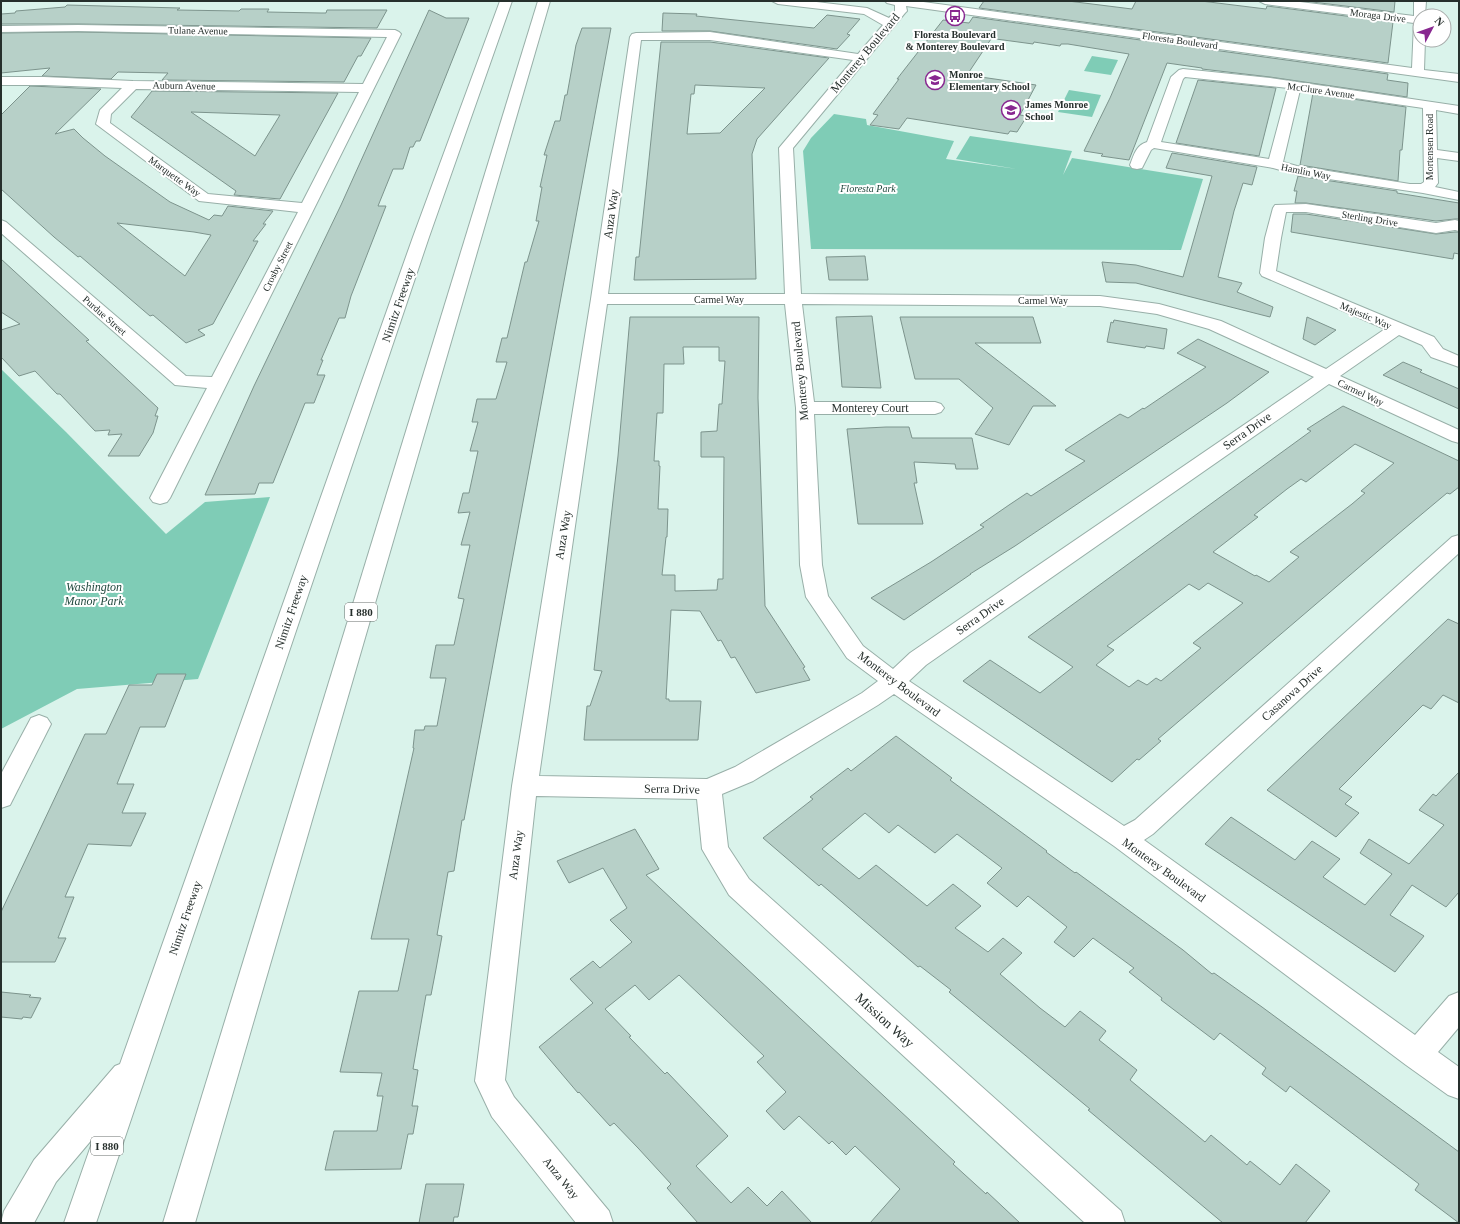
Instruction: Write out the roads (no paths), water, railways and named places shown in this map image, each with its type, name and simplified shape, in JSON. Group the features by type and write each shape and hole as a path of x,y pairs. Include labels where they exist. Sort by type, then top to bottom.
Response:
{"main road":[{"name":"Nimitz Freeway","path":"80,1223 421,237 506,1"},
{"name":"I 880","path":"179,1223 544,1"},
{"path":"778,1 867,11 890,24"},
{"name":"Floresta Boulevard","path":"842,1 876,3 897,2 1459,78"},
{"name":"Moraga Drive","path":"1265,1 1412,19"},
{"name":"Monterey Boulevard","path":"897,2 901,11 786,148 793,299 805,408 811,565 817,597 855,652 893,682 1123,839 1459,1085"},
{"name":"Tulane Avenue","path":"1,29 78,28 395,34"},
{"name":"Crosby Street","path":"160,498 395,34"},
{"name":"Anza Way","path":"597,1223 503,1107 490,1080 510,904 526,786 599,299 636,37 710,36 861,58"},
{"path":"1418,48 1418,72"},
{"name":"McClure Avenue","path":"1153,144 1178,77 1183,73 1194,73 1295,86 1459,110"},
{"name":"Auburn Avenue","path":"1,81 44,81 133,85 367,88"},
{"name":"Marquette Way","path":"133,85 105,113 103,124 204,198 306,208"},
{"path":"1275,164 1295,86"},
{"name":"Mortensen Road","path":"1425,188 1431,183 1429,106"},
{"path":"1137,165 1145,146 1153,144"},
{"name":"Hamlin Way","path":"1153,144 1275,164 1295,170 1410,188 1425,188 1442,194 1459,196"},
{"path":"1430,153 1459,157"},
{"name":"Sterling Drive","path":"1268,273 1273,238 1280,208 1306,208 1436,228 1455,225 1459,226"},
{"name":"Purdue Street","path":"4,231 181,381 218,383"},
{"name":"Majestic Way","path":"1268,273 1428,341 1438,353 1459,362"},
{"name":"Carmel Way","path":"599,299 1100,301 1159,309 1215,325 1459,437"},
{"name":"Serra Drive","path":"526,786 709,790 744,774 870,700 893,682 918,659 1398,328"},
{"name":"Monterey Court","path":"805,408 935,408"},
{"name":"Casanova Drive","path":"1123,839 1144,827 1459,542"},
{"path":"1,798 39,724"},
{"name":"Mission Way","path":"709,790 715,848 739,887 1109,1223"},
{"path":"1417,1055 1440,1030 1459,1005"},
{"path":"16,1223 45,1171 133,1068"}],"place":[{"name":"Floresta Boulevard & Monterey Boulevard","path":"955,16"},
{"name":"Monroe Elementary School","path":"935,80"},
{"name":"James Monroe School","path":"1011,110"}],"park label":[{"name":"Floresta Park","path":"868,188"},
{"name":"Washington Manor Park","path":"94,594"}]}
